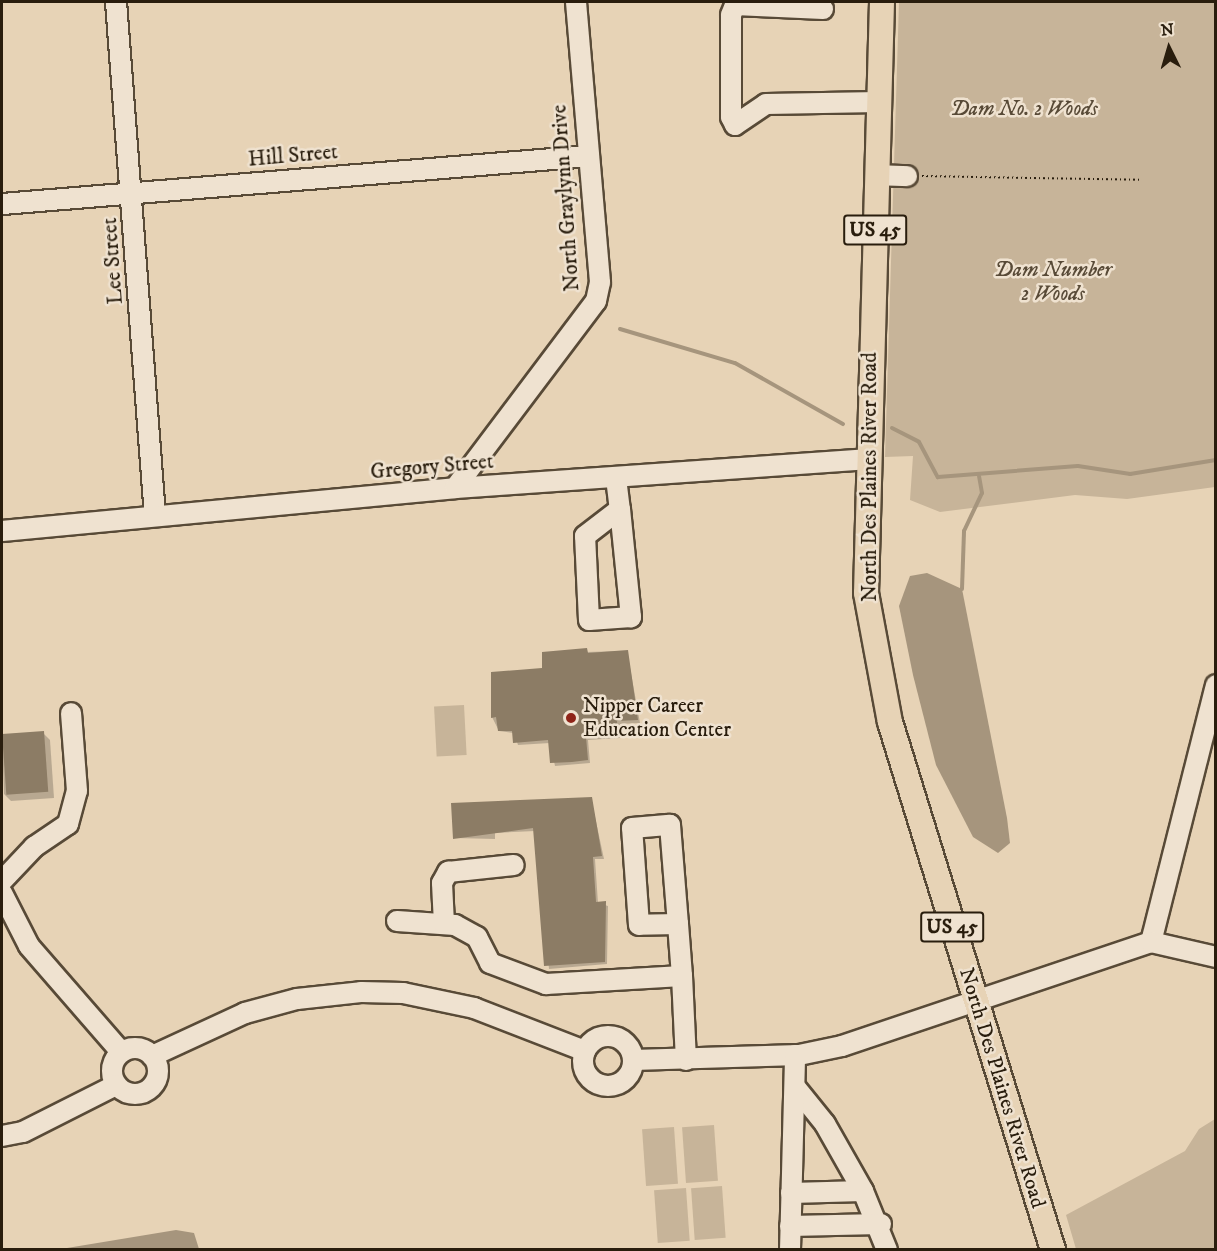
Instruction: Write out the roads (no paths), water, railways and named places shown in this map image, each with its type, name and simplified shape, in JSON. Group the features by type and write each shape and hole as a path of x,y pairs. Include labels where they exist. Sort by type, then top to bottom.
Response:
{"main road":[{"name":"North Des Plaines River Road","path":"882,2 867,459 866,593 888,710 975,1002 1053,1250"}],"street":[{"name":"Lee Street","path":"116,2 133,194 155,516"},
{"name":"North Graylynn Drive","path":"455,488 596,301 600,282 576,2"},
{"path":"823,9 735,5 731,15 731,117 735,125 766,104 879,102"},
{"name":"Hill Street","path":"2,204 589,156"},
{"path":"876,175 907,176"},
{"name":"Gregory Street","path":"2,531 455,488 867,459"},
{"path":"616,478 620,509 631,617 589,620 585,536 620,509"},
{"path":"1151,942 1215,685"},
{"path":"2,881 34,847 68,824 77,791 71,713"},
{"path":"678,924 639,925 632,828 670,825 678,924 682,976 686,1060"},
{"path":"444,924 442,882 448,872 514,865"},
{"path":"2,893 29,946 122,1052"},
{"path":"397,921 444,924 477,937 490,963 546,984 682,976"},
{"path":"633,1060 795,1055 975,1002 1151,942 1215,957"},
{"path":"152,1056 245,1013 297,999 361,992 403,993 474,1008 585,1051"},
{"path":"613,1036 627,1045 633,1060 623,1082 599,1085 583,1067 585,1051 596,1039 613,1036"},
{"path":"141,1049 152,1056 158,1068 152,1087 134,1094 116,1085 112,1067 122,1052 141,1049"},
{"path":"790,1250 796,1088 795,1055"},
{"path":"2,1136 23,1132 116,1085"},
{"path":"796,1088 825,1124 864,1191 881,1224 887,1250"},
{"path":"791,1193 864,1191"},
{"path":"790,1226 881,1224"}],"waterway":[{"path":"620,329 735,363 843,424"},
{"path":"892,428 919,442 938,477 1078,466 1130,474 1216,460"},
{"path":"962,589 964,531 982,493 979,476"}],"place":[{"name":"Nipper Career Education Center","path":"571,718"}],"park label":[{"name":"Dam No. 2 Woods","path":"1024,109"},
{"name":"Dam Number 2 Woods","path":"1053,282"}]}
